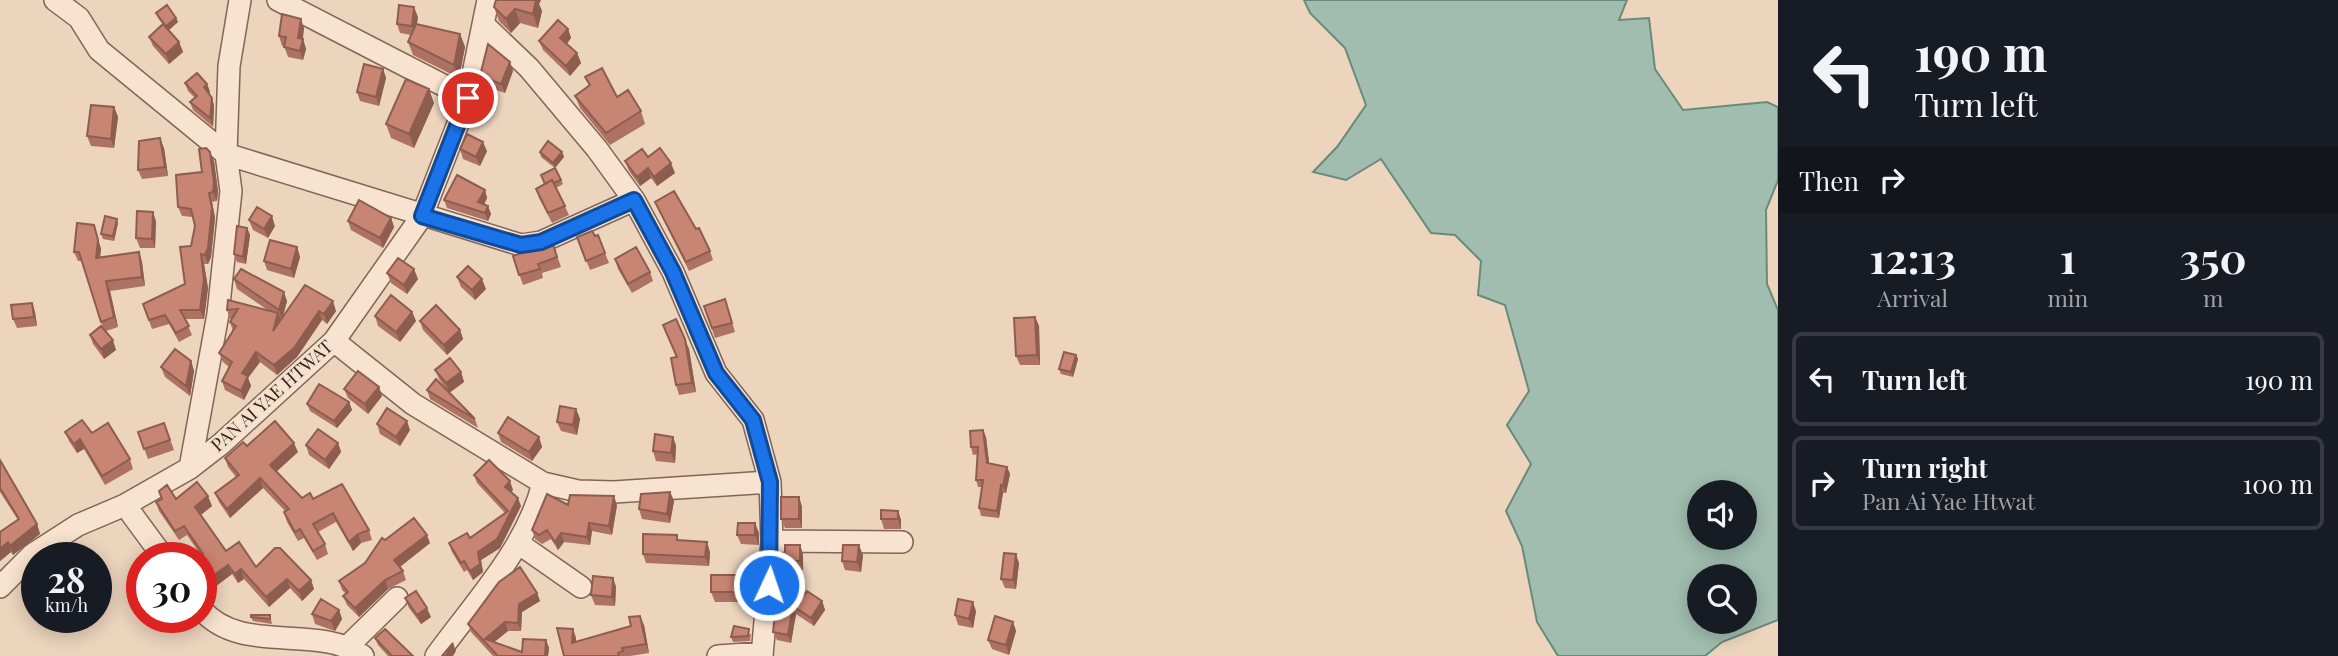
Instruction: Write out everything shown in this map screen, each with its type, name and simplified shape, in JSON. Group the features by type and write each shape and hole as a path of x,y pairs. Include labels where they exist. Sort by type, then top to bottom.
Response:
{"street":[{"path":"55,0 79,18 99,50 226,154 521,245 541,242 634,200"},
{"path":"190,468 218,314 231,191 226,154 229,66 240,0"},
{"path":"278,0 468,98"},
{"name":"PAN AI YAE HTWAT","path":"0,587 33,554 78,524 125,505 190,468 221,444 334,341 422,216 468,98 488,0"},
{"path":"484,25 529,68 597,149 634,200 673,272 716,373 753,420 770,482 772,541 762,655 718,656"},
{"path":"334,341 413,404 543,483 578,491 614,492 770,482"},
{"path":"436,656 518,543 536,510 543,483"},
{"path":"125,505 152,542"},
{"path":"772,541 902,541"},
{"path":"518,543 581,587"},
{"path":"217,623 268,649 319,642 356,651 397,598"}],"shaded area":[{"path":"1304,0 1627,0 1619,20 1649,18 1655,69 1683,110 1767,102 1778,107 1778,180 1766,210 1767,284 1778,310 1778,620 1757,628 1757,564 1687,564 1687,634 1742,634 1722,642 1705,656 1558,656 1537,622 1522,546 1506,511 1531,464 1507,425 1529,391 1505,305 1478,295 1481,261 1455,235 1431,233 1381,159 1346,180 1313,172 1337,147 1366,105 1345,48 1310,13"}],"building":[{"path":"496,0 536,0 533,14 515,9 506,19 494,7"},
{"path":"167,5 176,18 166,26 156,13"},
{"path":"399,5 414,7 412,26 397,24"},
{"path":"282,14 301,19 298,38 303,39 300,51 284,47 286,37 279,36"},
{"path":"558,20 568,29 560,38 577,53 566,66 539,41"},
{"path":"163,24 179,42 166,54 149,37"},
{"path":"416,24 460,34 454,65 408,42"},
{"path":"488,44 510,62 501,84 480,76"},
{"path":"364,64 383,69 376,97 357,92"},
{"path":"602,68 617,97 628,90 641,111 606,133 575,96 590,85 585,77"},
{"path":"197,73 207,84 204,87 212,98 210,118 190,102 197,96 185,83"},
{"path":"406,79 429,89 409,134 386,124"},
{"path":"91,105 114,107 111,139 87,136"},
{"path":"467,134 483,142 476,157 460,149"},
{"path":"160,138 165,167 138,170 139,141"},
{"path":"548,141 562,152 553,163 540,152"},
{"path":"206,148 210,152 214,182 213,192 209,193 212,208 208,248 205,255 201,254 204,279 200,310 180,310 189,326 176,333 165,315 149,320 143,304 185,284 180,247 191,246 195,226 191,209 178,207 176,175 202,172 199,149"},
{"path":"660,148 671,163 654,177 648,168 637,177 625,161 642,149 648,157"},
{"path":"555,168 561,180 554,183 552,180 545,184 541,175"},
{"path":"457,175 485,190 478,202 488,206 485,213 444,200"},
{"path":"552,180 565,206 548,213 536,189"},
{"path":"674,191 696,229 699,228 710,251 686,262 655,202"},
{"path":"359,200 391,218 380,238 348,221"},
{"path":"257,207 272,216 264,229 249,220"},
{"path":"137,211 153,212 152,239 136,238"},
{"path":"105,216 117,219 113,236 101,234"},
{"path":"77,223 94,225 98,240 96,258 139,252 142,277 106,281 114,317 101,322 79,252 74,252"},
{"path":"237,226 247,228 243,257 234,254"},
{"path":"592,231 595,236 598,235 605,253 586,261 577,237"},
{"path":"270,240 297,247 291,269 264,261"},
{"path":"552,241 557,257 538,264 540,269 519,275 513,256"},
{"path":"636,247 650,272 628,284 615,259"},
{"path":"398,258 414,269 404,285 387,273"},
{"path":"468,266 482,279 472,290 457,277"},
{"path":"241,269 284,292 279,310 234,279"},
{"path":"305,285 333,301 324,314 319,311 294,348 274,365 256,352 242,373 248,376 241,391 222,381 232,362 219,353 236,326 230,322 238,309 227,310 228,300 278,313 273,331"},
{"path":"391,295 412,312 396,332 375,316"},
{"path":"725,299 732,323 712,328 704,306"},
{"path":"32,303 34,317 13,319 11,305"},
{"path":"436,305 460,330 444,345 420,321"},
{"path":"1035,317 1037,355 1016,356 1014,318"},
{"path":"676,319 685,339 692,383 676,385 671,358 677,357 663,325"},
{"path":"101,326 113,340 101,349 90,335"},
{"path":"175,349 191,361 186,386 161,367"},
{"path":"1064,352 1076,355 1071,372 1059,369"},
{"path":"450,358 461,372 446,383 435,370"},
{"path":"358,371 379,387 365,404 344,389"},
{"path":"436,379 475,419 427,390"},
{"path":"319,384 349,402 334,421 307,404"},
{"path":"560,406 576,409 573,425 557,422"},
{"path":"387,408 407,421 396,437 377,424"},
{"path":"508,417 539,437 529,452 498,433"},
{"path":"82,420 92,433 108,423 130,459 102,476 80,439 74,444 65,432"},
{"path":"275,421 294,443 270,465 302,498 310,493 313,499 342,484 369,530 358,534 349,542 333,513 313,524 325,544 313,551 300,529 295,532 284,512 289,509 260,478 227,509 215,493 239,475 225,458 243,442 247,446"},
{"path":"164,423 170,440 144,449 138,432"},
{"path":"318,429 338,443 325,460 306,445"},
{"path":"983,430 987,463 1007,467 997,511 979,508 983,480 976,480 978,447 971,447 970,431"},
{"path":"655,434 673,437 671,453 653,451"},
{"path":"0,460 37,524 10,546 8,542 0,549 0,532 19,519 0,488"},
{"path":"489,460 510,481 505,487 518,498 497,539 478,552 480,564 470,571 464,561 461,563 449,543 467,533 470,538 508,511 474,475"},
{"path":"197,482 208,496 195,507 226,551 239,542 256,567 275,548 280,548 311,580 299,591 287,579 266,597 241,569 235,574 228,565 217,573 217,542 195,542 184,526 175,531 156,502 162,499 159,491 167,485 176,499"},
{"path":"670,492 667,514 639,509 641,494"},
{"path":"547,494 568,505 570,495 614,496 609,526 589,523 587,537 561,533 555,542 547,530 539,535 532,530"},
{"path":"781,497 799,497 799,519 781,519"},
{"path":"881,510 898,511 898,519 881,519"},
{"path":"414,518 427,535 394,560 403,571 385,580 355,608 343,596 348,592 339,581 365,563 382,538 385,540"},
{"path":"738,523 755,523 755,535 737,535"},
{"path":"643,534 677,535 677,540 707,542 705,557 643,554"},
{"path":"785,545 800,545 800,561 785,561"},
{"path":"843,545 859,545 857,562 842,561"},
{"path":"1004,553 1016,554 1013,580 1001,579"},
{"path":"520,567 537,593 519,604 518,623 505,622 485,639 522,652 523,639 546,640 545,656 498,656 468,624 499,582"},
{"path":"711,575 747,575 748,592 711,592"},
{"path":"593,576 613,578 612,597 591,595"},
{"path":"796,576 799,577 796,591 804,595 807,591 822,601 811,618 793,606 788,635 773,632 775,615"},
{"path":"416,591 427,608 417,615 405,598"},
{"path":"321,599 339,610 331,621 312,614"},
{"path":"958,599 973,602 969,619 955,615"},
{"path":"270,615 270,619 251,617"},
{"path":"640,616 646,644 622,648 619,656 564,656 557,628 573,629 572,643 631,626 629,617"},
{"path":"995,616 1013,622 1006,645 988,640"},
{"path":"734,626 749,629 748,636 731,637"},
{"path":"385,629 413,656 392,656 375,638"}],"route":[{"path":"468,98 422,216 521,245 541,242 634,200 673,272 716,373 753,420 770,482 772,541 769,585"}]}
